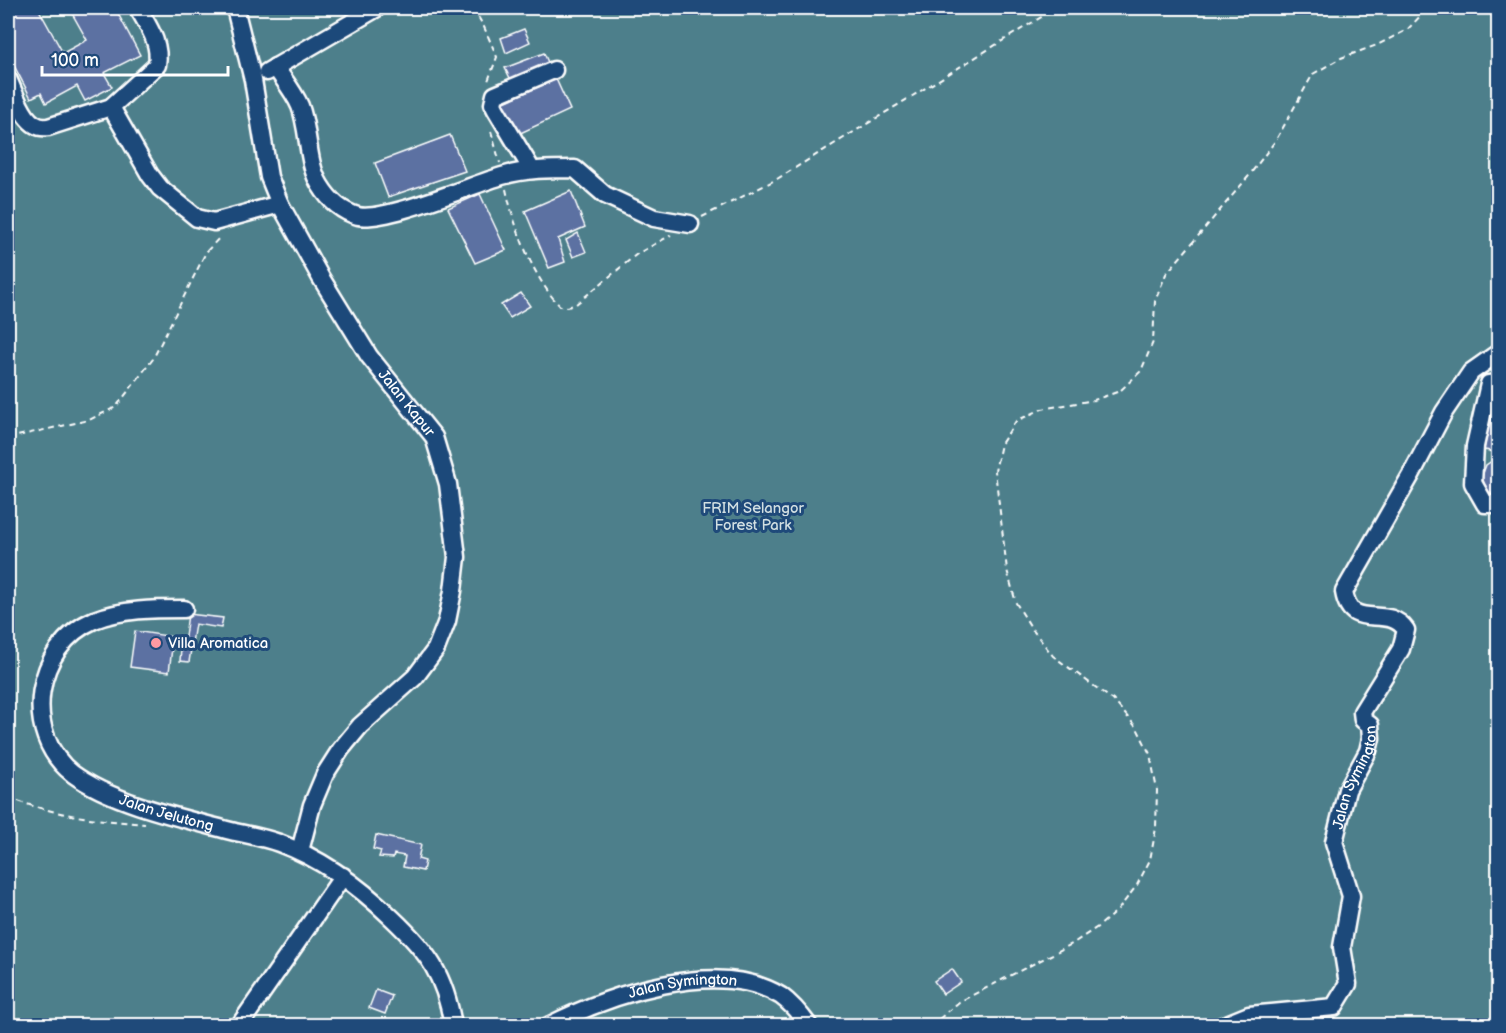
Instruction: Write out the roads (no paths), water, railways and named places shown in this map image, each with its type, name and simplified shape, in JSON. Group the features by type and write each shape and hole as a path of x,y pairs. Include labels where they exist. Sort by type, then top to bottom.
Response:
{"street":[{"path":"8,79 29,121 39,127 48,127 111,107 157,65 158,45 138,8"},
{"name":"Jalan Kapur","path":"235,8 253,80 269,177 280,204 321,278 369,356 434,437 448,484 457,556 447,621 436,650 415,677 360,726 341,749 325,774 312,805 300,851"},
{"path":"253,80 377,8"},
{"path":"275,67 300,107 318,182 336,205 347,212 359,216 372,216 392,212 503,176 532,170 575,169 606,195 654,218 690,224"},
{"path":"532,170 496,110 495,95 554,70"},
{"path":"111,107 150,175 160,188 198,218 214,222 280,204"},
{"name":"Jalan Symington","path":"1222,1026 1249,1015 1334,1007 1348,984 1342,947 1351,896 1334,843 1347,790 1368,751 1371,738 1370,725 1363,720 1362,712 1401,649 1406,630 1400,622 1390,617 1371,617 1353,612 1346,604 1344,592 1412,476 1444,412 1471,372 1498,353"},
{"path":"1498,383 1489,384 1475,446 1473,483 1485,504 1498,504"},
{"name":"Jalan Jelutong","path":"184,609 143,610 94,620 68,637 58,648 45,673 40,697 43,732 51,749 59,761 72,773 109,794 149,808 277,842 313,857 343,876 374,901 423,951 440,975 448,998 453,1026"},
{"path":"240,1026 343,876"},
{"name":"Jalan Symington","path":"548,1026 608,1000 638,991 683,982 719,979 763,987 795,1008 809,1026"}],"place":[{"name":"Villa Aromatica","path":"156,643"}],"park label":[{"name":"FRIM Selangor Forest Park","path":"753,516"}]}
